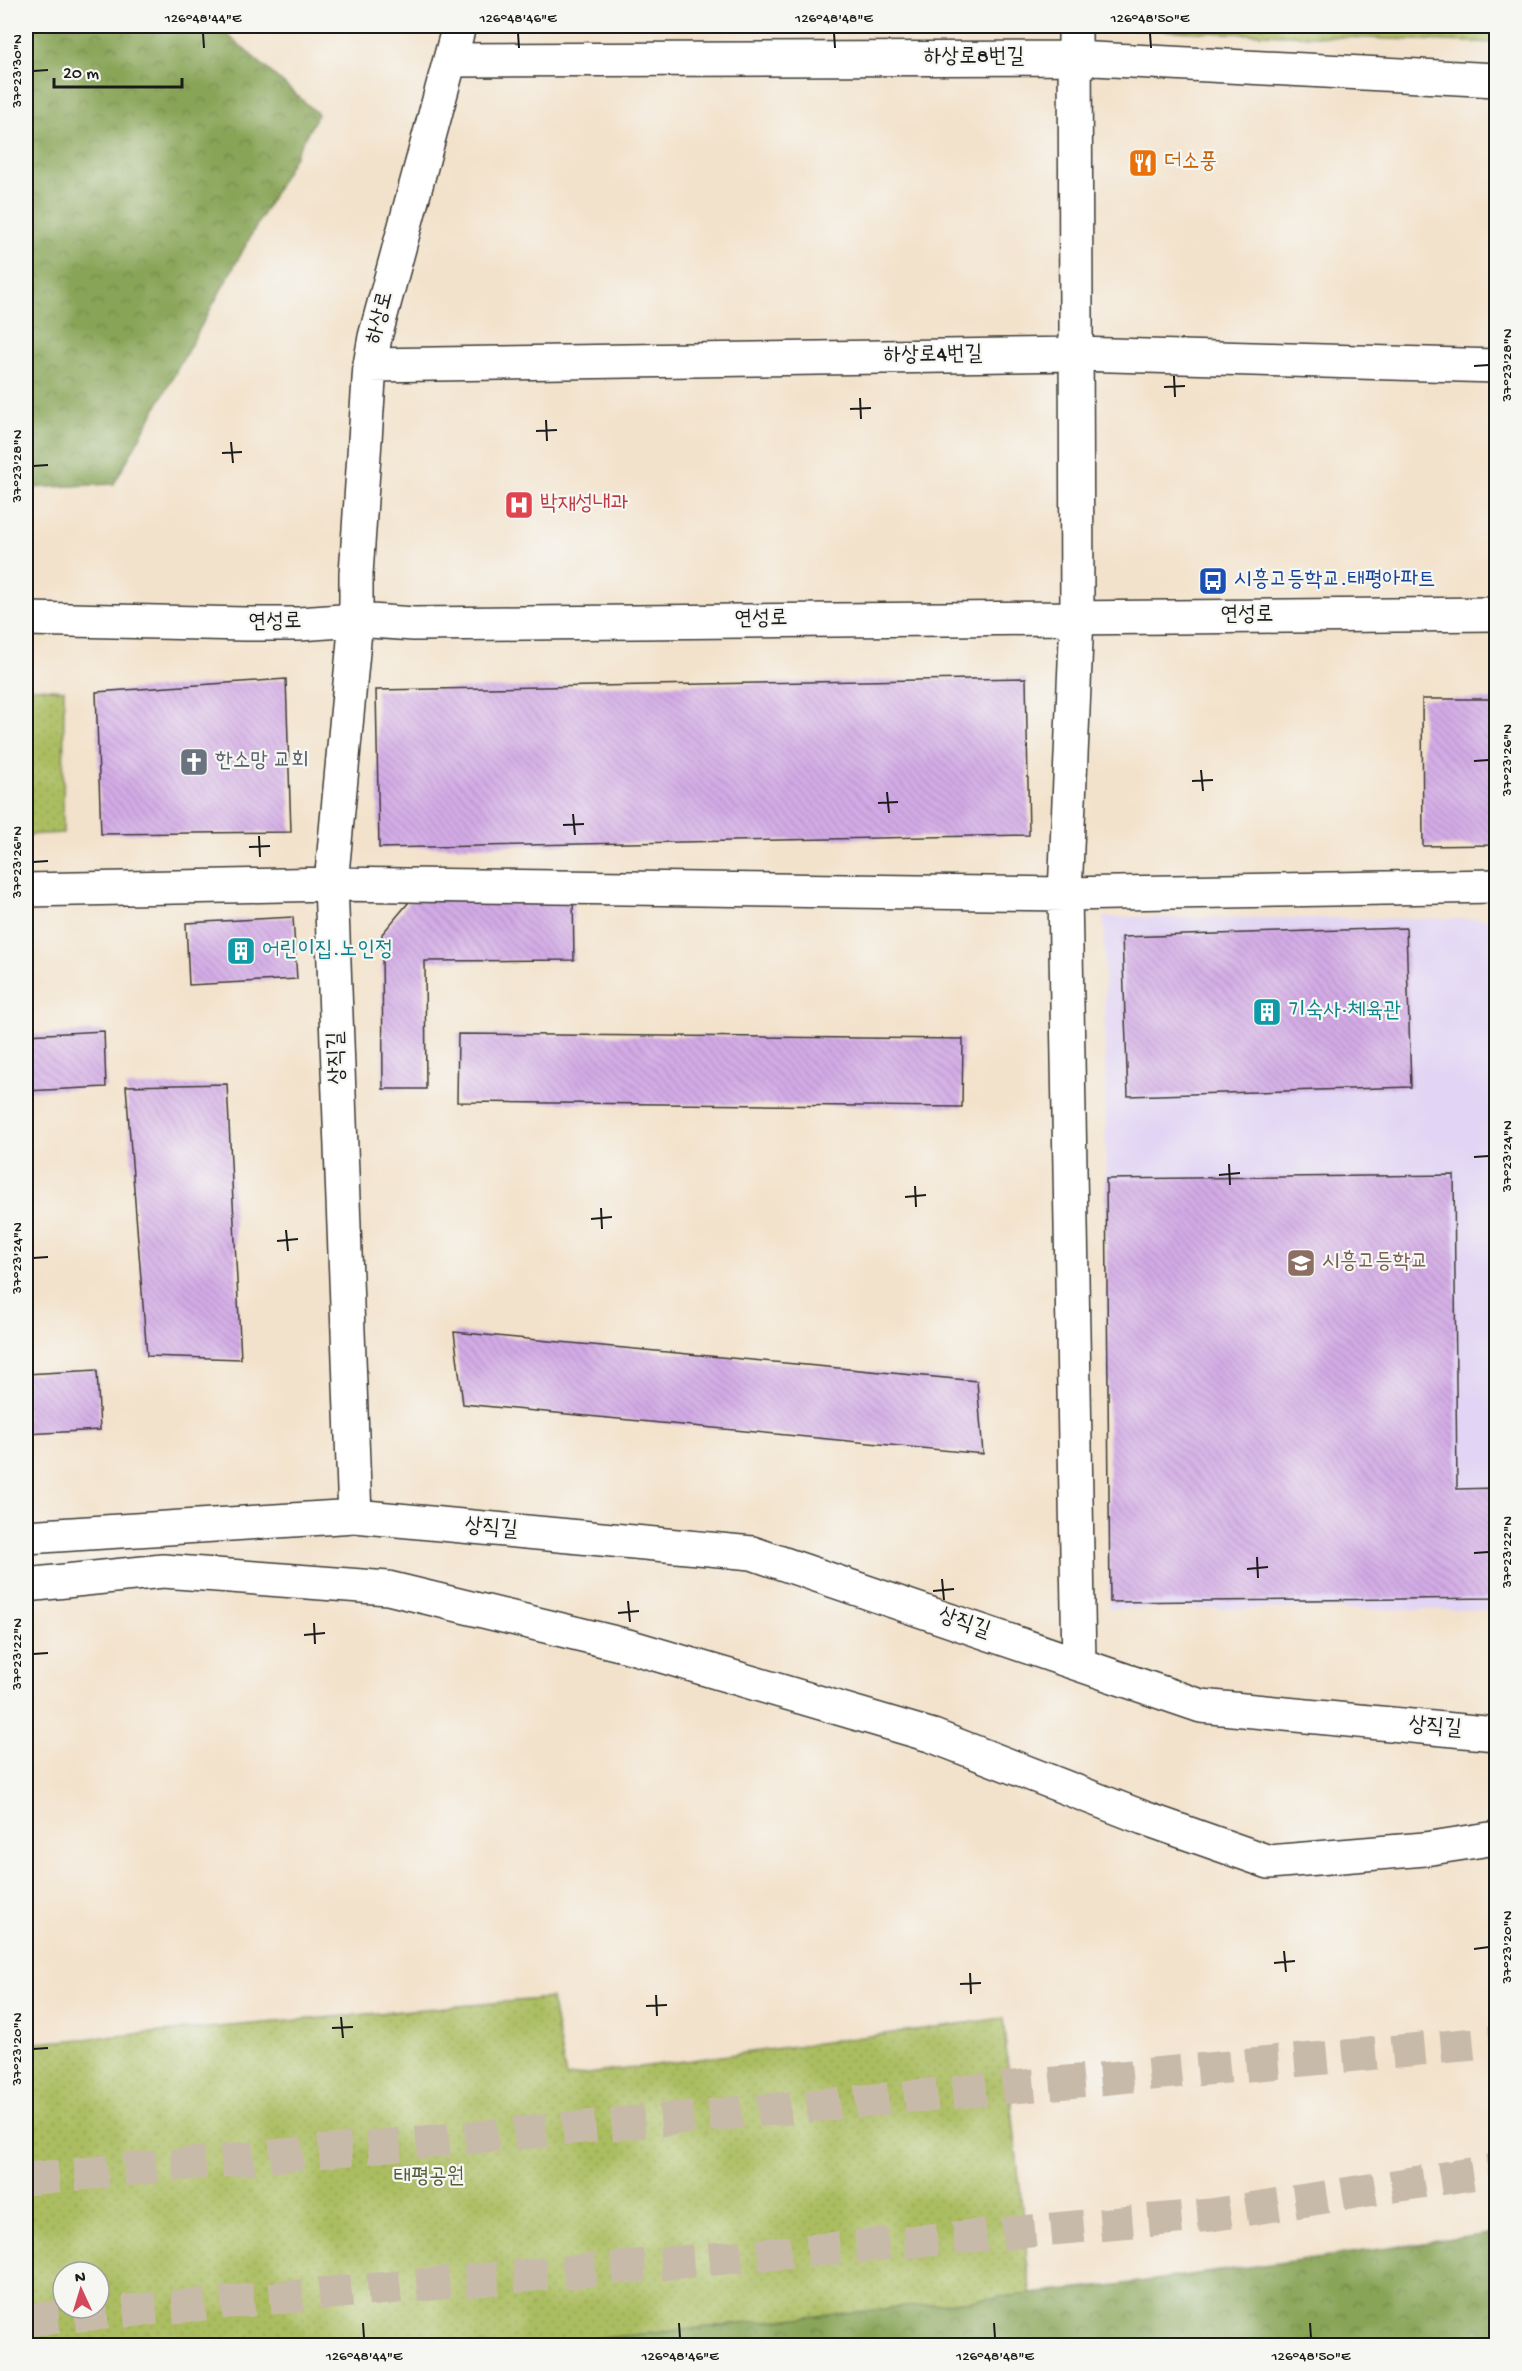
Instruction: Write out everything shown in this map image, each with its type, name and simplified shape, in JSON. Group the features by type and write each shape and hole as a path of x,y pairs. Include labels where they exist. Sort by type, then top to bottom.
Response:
{"street":[{"name":"하상로","path":"356,620 356,574 370,364 375,337 459,26"},
{"path":"1075,26 1077,617 1065,894 1079,1663"},
{"name":"하상로8번길","path":"450,60 1075,58 1497,80"},
{"name":"하상로4번길","path":"370,364 1076,354 1497,366"},
{"name":"연성로","path":"26,619 245,624 299,624 356,620 414,624 1497,614"},
{"name":"상직길","path":"356,620 331,884 355,1516 752,1553 1201,1706 1497,1734"},
{"path":"26,890 331,884 1065,894 1497,886"},
{"path":"26,1537 355,1516"},
{"path":"26,1585 164,1571 388,1588 628,1646 933,1736 1144,1818 1269,1862 1425,1849 1497,1838"}],"shaded area":[{"name":"시흥고등학교","path":"1104,917 1496,919 1496,1610 1109,1608"}],"green space":[{"path":"26,26 218,26 318,114 114,484 26,488"},
{"path":"1099,26 1496,26 1496,43 1099,28"},
{"path":"26,687 64,690 63,833 26,835"},
{"name":"태평공원","path":"551,1998 566,2077 1003,2018 1033,2319 738,2346 26,2346 26,2044"},
{"path":"1496,2233 1496,2345 538,2345 1118,2285"}],"building":[{"path":"1026,678 1029,835 379,848 376,690"},
{"name":"한소망 교회","path":"286,679 291,832 101,834 96,692"},
{"path":"1422,699 1496,699 1496,845 1423,846"},
{"path":"573,894 574,960 425,961 426,1089 383,1089 382,934 414,896"},
{"name":"어린이집.노인정","path":"293,917 297,979 189,985 186,923"},
{"name":"기숙사·체육관","path":"1406,928 1411,1087 1128,1096 1122,937"},
{"path":"104,1031 106,1087 26,1091 26,1035"},
{"path":"458,1034 963,1039 962,1107 457,1102"},
{"path":"227,1084 241,1359 147,1356 126,1086"},
{"path":"1454,1175 1457,1489 1496,1488 1496,1598 1110,1602 1106,1179"},
{"path":"454,1332 977,1381 983,1454 463,1404"},
{"path":"97,1370 100,1430 26,1434 26,1374"}],"tunnel":[{"path":"26,2179 1496,2042"},
{"path":"26,2320 1211,2215 1496,2170"}],"place":[{"name":"더소풍","path":"1143,163"},
{"name":"박재성내과","path":"519,505"},
{"name":"시흥고등학교.태평아파트","path":"1213,581"},
{"name":"한소망 교회","path":"194,762"},
{"name":"어린이집.노인정","path":"241,951"},
{"name":"기숙사·체육관","path":"1267,1012"},
{"name":"시흥고등학교","path":"1301,1263"}]}
